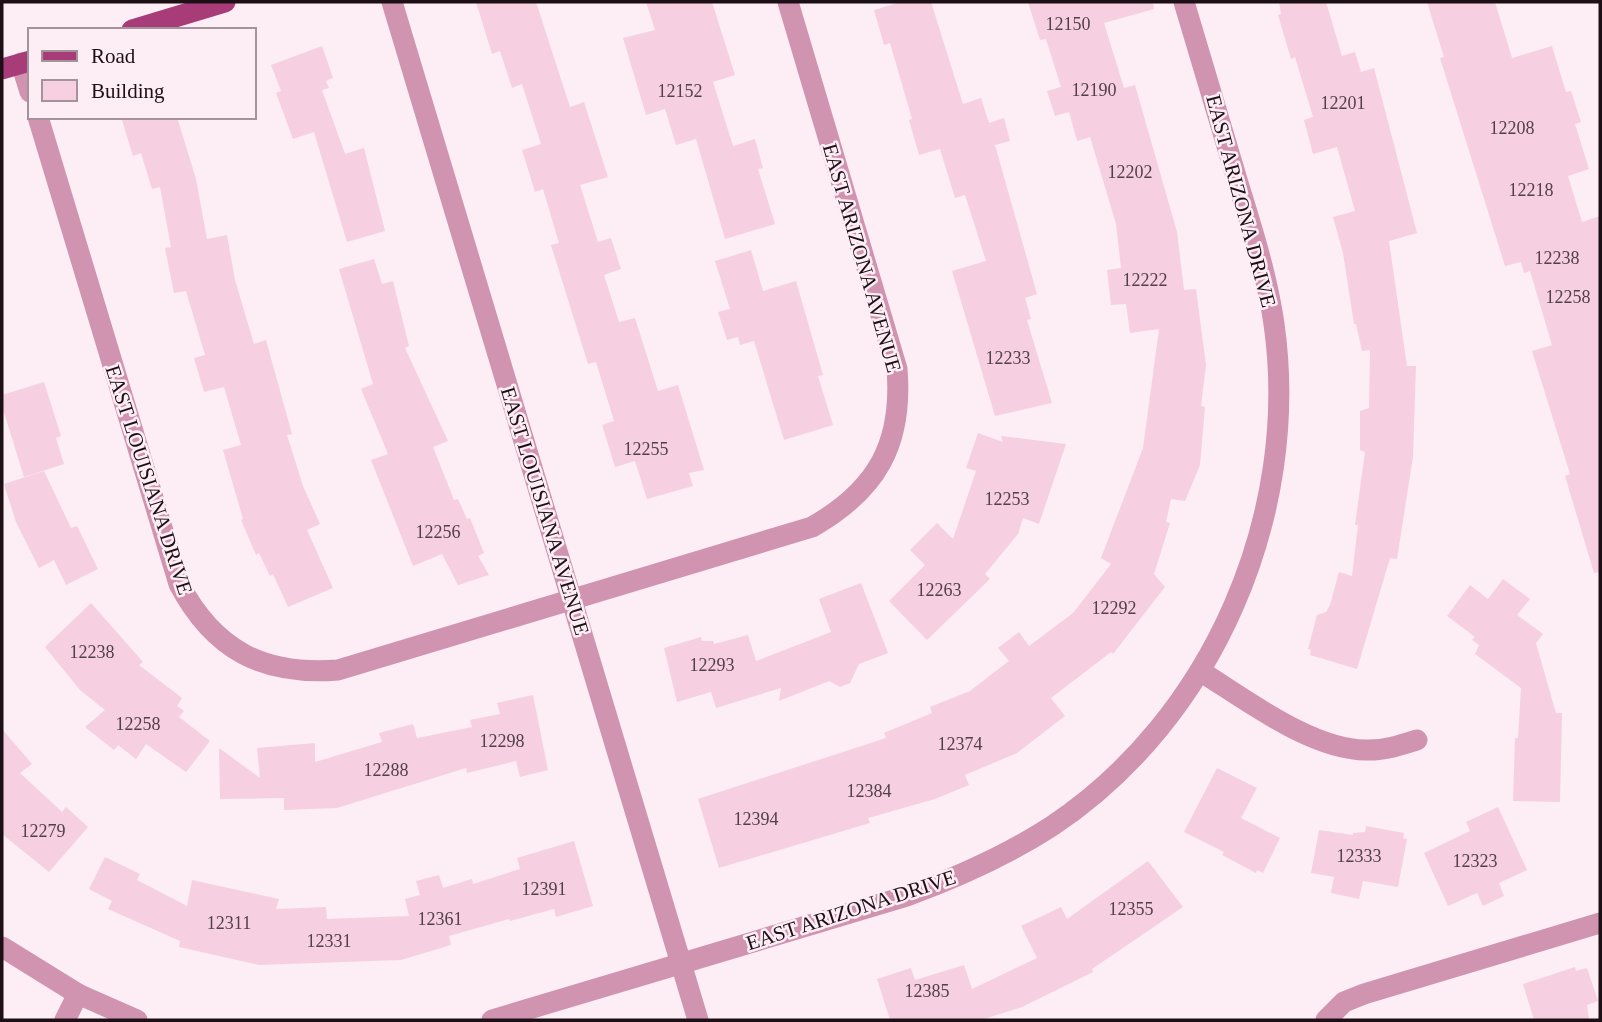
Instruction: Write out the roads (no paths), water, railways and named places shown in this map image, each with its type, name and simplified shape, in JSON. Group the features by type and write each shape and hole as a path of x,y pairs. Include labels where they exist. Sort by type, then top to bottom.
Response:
{"main road":[{"path":"139,28 225,2"}],"street":[{"name":"EAST LOUISIANA AVENUE","path":"392,2 698,1020"},
{"name":"EAST ARIZONA AVENUE","path":"572,600 812,527 838,513 866,488 883,463 896,428 900,399 897,369 788,2"},
{"name":"EAST ARIZONA DRIVE","path":"492,1020 907,896 958,877 1007,854 1054,825 1097,791 1155,733 1200,671 1240,593 1258,541 1271,489 1278,434 1279,379 1274,325 1264,271 1184,2"},
{"path":"18,64 28,87"},
{"name":"EAST LOUISIANA DRIVE","path":"38,119 179,584 193,611 218,638 250,658 271,666 308,672 338,670 572,600"},
{"path":"1200,671 1288,725 1338,746 1367,751 1417,740"},
{"path":"1326,1020 1344,1002 1364,994 1600,923"},
{"path":"2,947 78,995 138,1020"},
{"path":"65,1020 78,995"}]}
